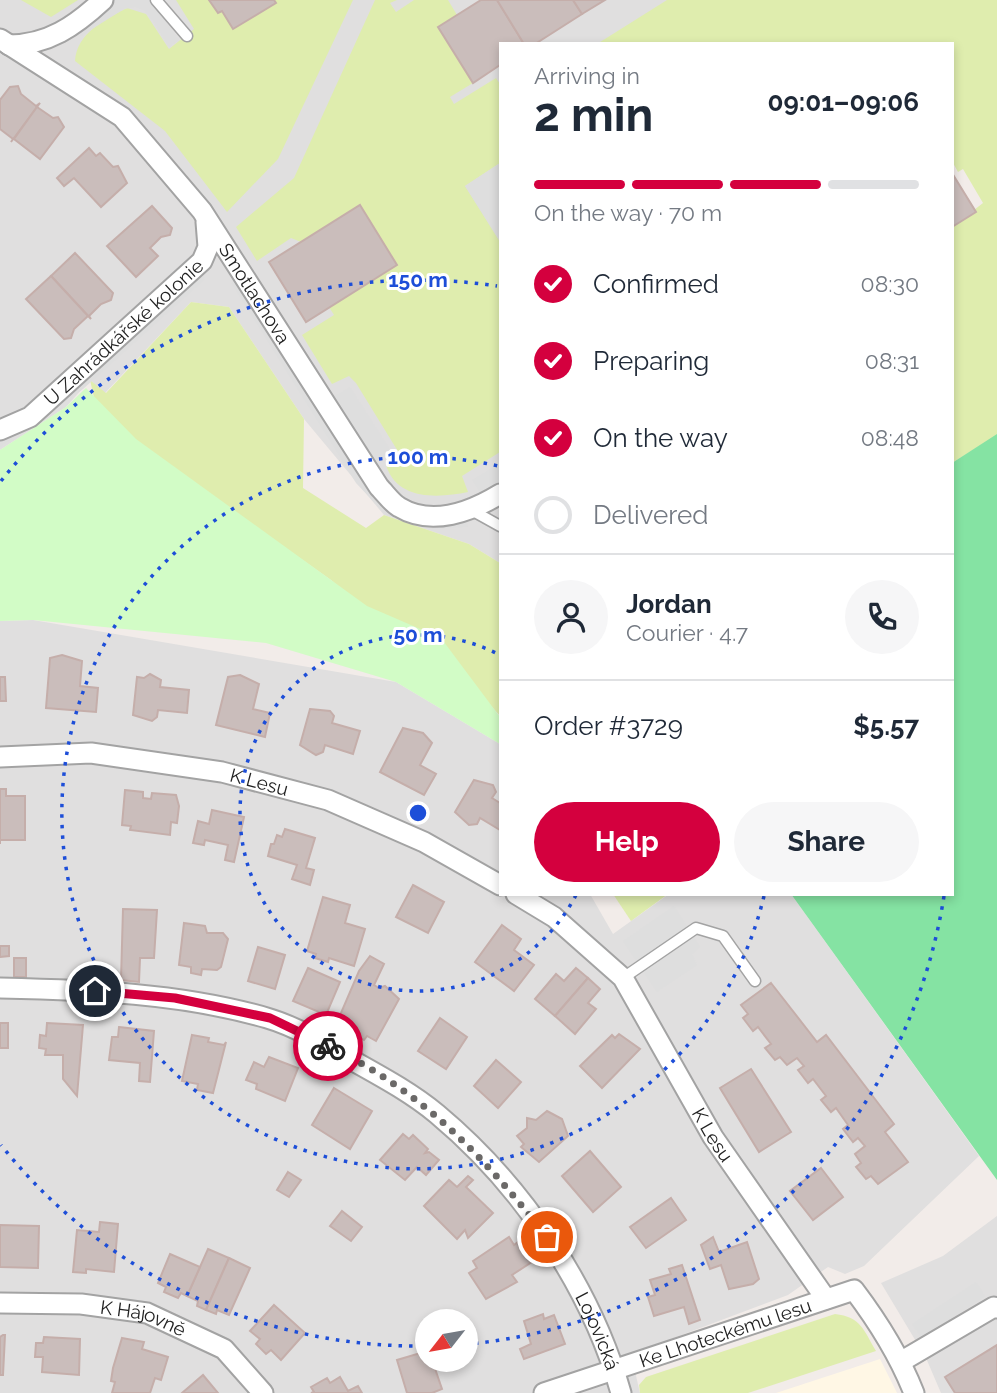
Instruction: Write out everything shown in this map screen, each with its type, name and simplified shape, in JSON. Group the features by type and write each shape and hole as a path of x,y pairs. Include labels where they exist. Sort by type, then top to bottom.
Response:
{"street":[{"path":"5,42 29,44 53,38 103,0"},
{"path":"56,75 54,57 65,30"},
{"name":"Smotlachova","path":"5,42 122,117 202,211 379,487 399,507 423,514 447,515 473,511 499,495"},
{"name":"U Zahrádkářské kolonie","path":"0,430 30,417 202,261 208,247 208,230 202,211"},
{"name":"K Lesu","path":"0,757 91,753 222,772 328,800 424,842 499,884"},
{"name":"K Lesu","path":"519,896 554,917 623,978 713,1136 826,1299"},
{"name":"Lojovická","path":"0,988 68,989 175,998 270,1018 335,1049 378,1075 436,1114 496,1172 547,1237 591,1312 621,1393"},
{"path":"826,1299 854,1290 880,1324 902,1361 914,1393"},
{"name":"Ke Lhoteckému lesu","path":"544,1393 826,1299"},
{"name":"K Hájovně","path":"0,1303 81,1304 147,1313 224,1349 263,1393"},
{"path":"902,1361 997,1308"}],"lane":[{"path":"156,0 187,36"},
{"path":"473,511 499,525"},
{"path":"623,978 696,928 723,936 755,981"}],"shaded area":[{"path":"0,0 768,0 719,42 499,42 499,562 469,544 384,515 304,419 229,307 191,302 105,393 90,380 66,407 0,450"},
{"path":"114,0 151,0 179,40 169,47 145,11 135,7 124,9 81,36 75,27"},
{"path":"499,164 499,240 465,186"},
{"path":"200,273 205,279 83,389 0,447 0,440 16,430"},
{"path":"238,279 381,498 467,519 468,527 432,529 386,515 356,483 231,283"},
{"path":"350,387 391,451 373,463 331,398"},
{"path":"499,464 499,485 482,496 472,480"},
{"path":"33,620 396,682 499,743 499,896 591,896 613,934 666,896 792,896 979,1156 864,1266 845,1274 828,1267 788,1295 631,1354 640,1393 0,1393 0,621"},
{"path":"674,906 700,947 692,954 697,965 657,992 623,941"},
{"path":"997,1216 997,1393 941,1393 926,1358 881,1283 943,1256"},
{"path":"976,1282 985,1296 922,1338 912,1324"},
{"path":"880,1359 897,1393 776,1393"}],"green space":[{"path":"21,0 78,0 51,17"},
{"path":"176,0 209,0 218,13 222,11 233,29 275,3 274,0 353,0 278,159 227,212 165,131 75,61 86,35 127,8 146,14 169,49 194,29"},
{"path":"375,0 397,0 390,3 396,12 414,0 448,0 457,15 438,27 473,83 450,97 454,104 496,78 499,82 499,164 465,186 499,239 499,453 462,476 468,492 432,496 409,491 399,485 391,477 386,465 399,453 356,383 349,376 332,384 302,335 334,315 329,307 397,265 361,206 301,242 291,238 257,261 236,227 294,178"},
{"path":"667,0 997,0 997,435 954,462 954,225 983,203 963,169 958,172 954,165 954,42 600,42"},
{"path":"191,302 229,307 304,419 303,488 366,528 384,515 469,544 499,562 499,715 459,670 352,598 331,580 105,421 95,402 90,380 106,393"},
{"path":"86,388 136,439 367,606 441,638 499,716 499,743 396,682 266,643 33,620 0,621 0,450 66,407"},
{"path":"997,434 997,1180 792,896 954,896 954,462"},
{"path":"614,896 665,896 631,921"},
{"path":"835,1314 856,1321 876,1351 748,1393 640,1393 639,1385 646,1377"}],"building":[{"path":"209,0 274,0 276,3 233,29 222,11 218,13"},
{"path":"481,0 497,0 523,42 499,42 499,66 473,83 438,27"},
{"path":"497,0 573,0 582,14 538,42 523,42"},
{"path":"573,0 605,0 582,14"},
{"path":"18,86 21,94 36,106 40,103 11,142 13,139 0,129 0,100 10,87"},
{"path":"37,107 53,118 58,117 64,127 40,159 14,139"},
{"path":"89,148 96,156 100,153 113,167 118,166 127,183 101,207 74,178 64,186 57,178"},
{"path":"954,176 976,212 954,226"},
{"path":"360,205 397,265 306,322 269,262"},
{"path":"152,206 172,228 170,235 161,237 150,248 158,256 136,277 107,246"},
{"path":"75,253 113,293 111,300 101,304 89,316 91,319 51,276"},
{"path":"51,276 88,316 74,329 71,338 64,339 26,299"},
{"path":"62,655 82,661 80,686 98,688 96,712 46,708 50,658"},
{"path":"150,674 161,680 160,687 189,690 187,713 158,710 157,717 152,721 133,715 137,677 144,678"},
{"path":"240,675 259,684 253,709 270,713 265,737 216,725 228,677"},
{"path":"0,677 5,677 6,701 0,701"},
{"path":"310,709 330,711 334,716 332,723 360,731 353,754 325,745 323,752 316,755 300,745"},
{"path":"403,728 423,733 432,743 420,765 436,774 424,795 380,772"},
{"path":"474,780 493,785 496,792 492,798 499,802 499,829 480,818 477,824 469,825 455,812"},
{"path":"0,789 6,789 6,796 25,796 25,840 0,840"},
{"path":"125,790 143,792 143,798 151,799 152,793 176,795 179,806 177,823 171,822 170,835 130,830 131,826 122,825"},
{"path":"212,810 244,817 234,862 225,860 228,845 205,840 204,845 193,843 198,821 209,824"},
{"path":"285,829 315,838 306,868 314,870 310,885 292,879 297,865 268,856 271,844 274,844 277,835 282,837"},
{"path":"413,885 444,902 428,933 396,917"},
{"path":"323,897 350,905 345,923 365,929 354,966 329,958 328,962 315,958 316,954 307,951"},
{"path":"123,909 157,910 154,958 140,958 139,982 121,980"},
{"path":"184,923 205,926 207,933 223,933 228,939 221,967 217,970 202,969 201,975 191,973 191,967 179,965"},
{"path":"502,925 521,939 514,950 534,965 514,991 475,962"},
{"path":"0,946 9,946 9,956 0,957"},
{"path":"258,947 285,955 275,989 248,981"},
{"path":"370,956 384,964 374,985 379,988 385,986 399,999 376,1041 367,1036 364,1040 356,1035 359,1031 338,1020 359,971"},
{"path":"14,958 26,958 26,977 14,977"},
{"path":"308,968 340,982 326,1015 293,1001"},
{"path":"576,968 588,978 555,1016 535,999 556,974 564,981"},
{"path":"588,978 600,989 588,1003 596,1009 575,1034 555,1016"},
{"path":"771,983 817,1042 826,1035 894,1124 885,1132 908,1162 878,1184 871,1176 866,1179 856,1167 861,1163 855,1154 865,1146 858,1138 853,1142 843,1129 848,1125 836,1108 831,1112 821,1100 826,1096 813,1079 808,1083 798,1070 804,1066 797,1058 787,1065 780,1057 775,1060 765,1048 771,1044 758,1027 753,1031 743,1018 748,1014 741,1005"},
{"path":"440,1018 467,1037 446,1069 418,1051"},
{"path":"0,1023 8,1023 8,1048 0,1048"},
{"path":"47,1023 83,1025 77,1096 63,1079 63,1055 45,1055 46,1049 39,1048 40,1035 46,1036"},
{"path":"119,1027 154,1031 150,1082 139,1081 140,1063 109,1060 112,1037 118,1037"},
{"path":"619,1034 640,1049 602,1088 580,1066 612,1035 615,1038"},
{"path":"192,1035 209,1038 208,1042 224,1045 226,1042 213,1093 197,1090 198,1084 182,1081"},
{"path":"269,1057 298,1068 285,1101 256,1089 257,1084 246,1080 254,1062 264,1067"},
{"path":"496,1060 521,1082 498,1108 474,1086"},
{"path":"751,1069 791,1132 759,1152 720,1088"},
{"path":"334,1088 372,1111 350,1149 312,1125"},
{"path":"547,1111 562,1119 568,1136 539,1162 521,1147 524,1144 517,1136 527,1128 527,1118 536,1120"},
{"path":"403,1134 409,1139 413,1135 428,1149 425,1153 429,1152 439,1160 426,1175 417,1167 405,1180 380,1160"},
{"path":"590,1151 621,1187 593,1212 562,1176"},
{"path":"821,1168 843,1197 813,1220 790,1191"},
{"path":"288,1172 301,1180 289,1197 277,1190"},
{"path":"468,1176 473,1180 466,1187 493,1213 468,1238 465,1230 457,1239 424,1206 449,1180 457,1187"},
{"path":"671,1198 686,1220 646,1248 630,1227"},
{"path":"342,1211 362,1227 351,1241 330,1226"},
{"path":"100,1222 118,1224 114,1272 86,1269 86,1273 73,1272 77,1230 99,1232"},
{"path":"0,1225 39,1226 38,1268 0,1267"},
{"path":"527,1235 541,1256 512,1275 517,1282 486,1299 469,1273 477,1268 473,1261 509,1237 514,1245"},
{"path":"713,1237 719,1252 747,1242 759,1279 753,1284 729,1289 721,1265 710,1269 701,1245"},
{"path":"208,1249 229,1258 206,1310 197,1306 198,1301 187,1296"},
{"path":"170,1254 200,1267 187,1296 181,1293 178,1298 164,1292 166,1287 158,1283"},
{"path":"229,1258 250,1268 229,1315 217,1310 216,1314 206,1310"},
{"path":"682,1265 700,1320 689,1324 684,1307 654,1316 648,1297 655,1295 650,1280 671,1274 669,1269"},
{"path":"274,1305 305,1333 281,1360 271,1350 266,1354 256,1344 260,1339 250,1331"},
{"path":"543,1314 544,1319 554,1315 565,1344 524,1359 520,1349 531,1344 524,1321"},
{"path":"3,1335 3,1375 0,1375 0,1337"},
{"path":"44,1337 80,1339 79,1375 42,1372 43,1357 35,1357 36,1343 43,1343"},
{"path":"122,1338 144,1342 142,1349 168,1357 161,1380 155,1378 150,1393 112,1393 115,1382 111,1381 113,1368"},
{"path":"997,1345 997,1393 955,1393 945,1377"},
{"path":"415,1355 415,1372 436,1372 442,1389 432,1393 407,1393 397,1360"},
{"path":"203,1375 218,1393 182,1393"},
{"path":"340,1377 348,1391 358,1386 362,1393 311,1393 314,1392 311,1387 327,1378 330,1383"}],"way so far":[{"path":"328,1046 436,1114 496,1172 547,1237"}],"route":[{"path":"95,991 175,998 270,1018 328,1046"}]}
